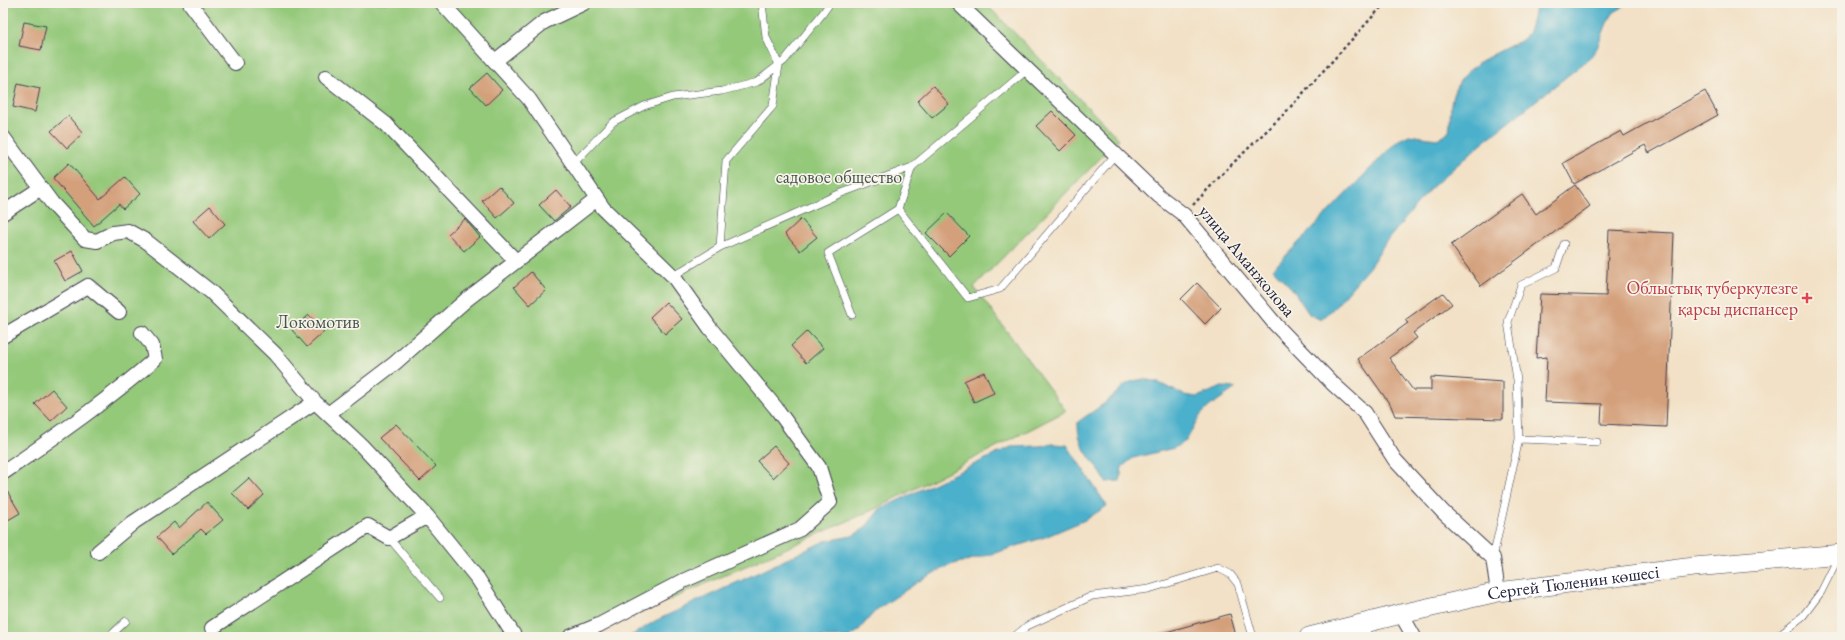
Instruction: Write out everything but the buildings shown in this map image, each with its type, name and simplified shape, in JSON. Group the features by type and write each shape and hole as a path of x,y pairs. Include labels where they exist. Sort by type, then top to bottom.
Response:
{"main road":[{"name":"Сергей Тюленин көшесі","path":"1309,637 1368,630 1401,614 1498,592 1687,568 1841,554"}],"street":[{"path":"190,3 235,63"},
{"path":"442,3 529,99 603,208 672,276 710,328 776,408 819,468 830,502 800,528 683,581 599,625 570,637"},
{"path":"494,61 544,22 584,3"},
{"name":"улица Аманжолова","path":"958,3 1158,196 1184,215 1276,325 1332,383 1364,413 1395,460 1443,512 1493,558"},
{"path":"326,77 386,124 516,261"},
{"path":"3,137 52,203 85,239 97,241 113,234 128,231 146,241 216,297 275,354 315,402 361,445 427,516 478,579 515,637"},
{"path":"3,213 41,188"},
{"path":"328,414 395,363 466,300 596,199"},
{"path":"3,336 88,286 118,312"},
{"path":"3,473 90,413 155,359 152,345 142,334"},
{"path":"98,552 134,522 315,402"},
{"path":"212,628 368,526 389,538 427,516"},
{"path":"1493,558 1498,592"},
{"path":"1401,614 1414,637"}],"lane":[{"path":"720,247 726,161 772,106 779,65 766,37 762,3"},
{"path":"573,164 613,122 644,106 674,96 722,91 758,82 779,65 830,3"},
{"path":"672,276 720,247 839,194 912,167 1027,70"},
{"path":"898,209 968,298 1000,289 1115,154"},
{"path":"852,315 828,253 898,209 912,167"},
{"path":"1493,558 1519,439 1517,380 1508,322 1521,285 1556,268 1564,244"},
{"path":"1519,439 1597,442"},
{"path":"389,538 440,598"},
{"path":"1776,637 1803,616 1821,592 1841,554"},
{"path":"1014,637 1027,626 1092,596 1149,589 1218,568 1230,574 1238,584 1253,637"},
{"path":"109,637 126,621"}],"path":[{"path":"1184,215 1227,169 1285,113 1385,3"}],"green space":[{"name":"Локомотив","path":"3,3 985,3 1119,139 974,287 1066,411 875,509 585,637 3,637"}],"water":[{"path":"1536,3 1641,3 1627,5 1614,12 1607,23 1597,48 1589,59 1482,143 1430,189 1385,243 1370,266 1335,307 1321,320 1309,314 1293,290 1273,269 1397,141 1409,135 1437,139 1449,132 1450,111 1453,95 1459,82 1477,64 1520,41 1526,36 1532,23"},
{"path":"1145,379 1159,383 1184,395 1197,397 1222,387 1236,388 1210,406 1200,416 1186,441 1174,448 1133,458 1122,467 1120,481 1106,482 1083,447 1078,431 1078,422 1107,401 1125,385 1133,381"},
{"path":"1053,444 1067,445 1107,506 1085,520 1045,537 992,554 950,565 924,578 876,610 857,632 849,637 629,637 655,621 825,541 852,536 864,529 880,509 1011,447"}],"place":[{"name":"Облыстық туберкулезге қарсы диспансер","path":"1807,298"}],"park label":[{"name":"садовое общество","path":"839,177"}]}
